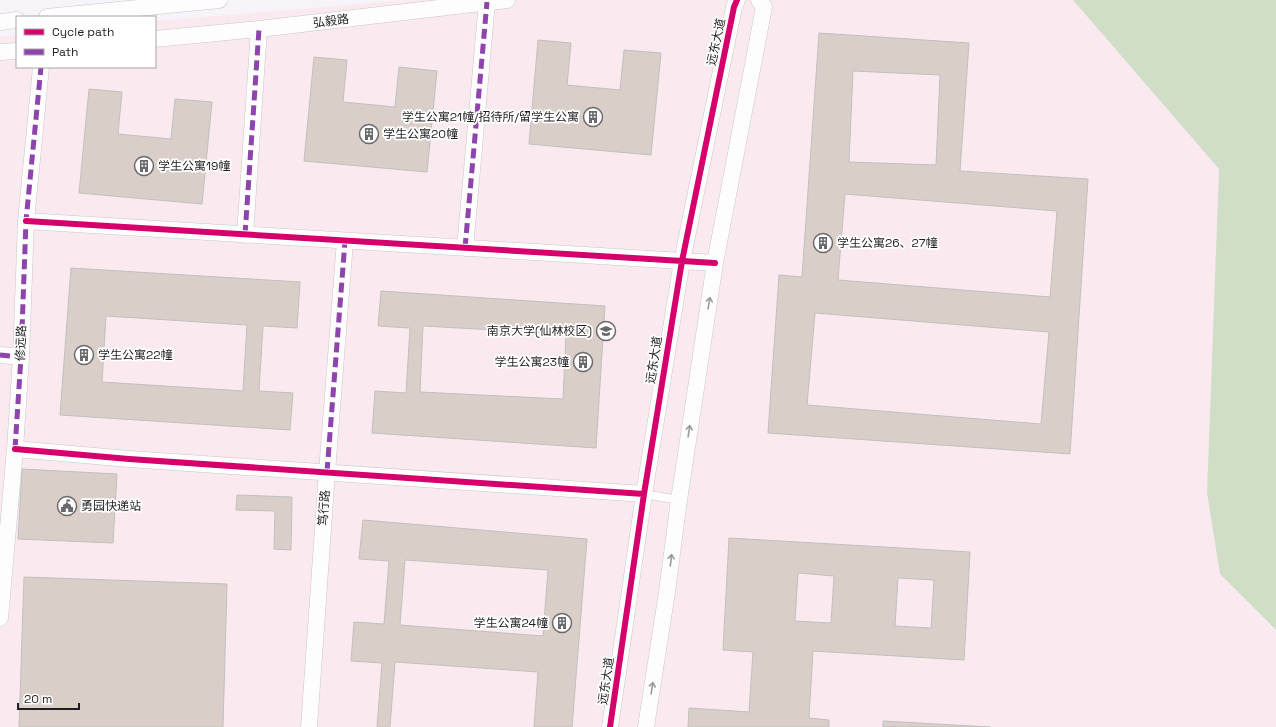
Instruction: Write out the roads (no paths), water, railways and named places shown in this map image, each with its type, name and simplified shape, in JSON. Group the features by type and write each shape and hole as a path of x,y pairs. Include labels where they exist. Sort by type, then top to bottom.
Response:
{"street":[{"path":"57,16 219,0"},
{"name":"弘毅路","path":"156,39 259,29 507,0"},
{"name":"远东大道","path":"610,727 644,494 682,261 734,7 737,0"},
{"path":"646,727 715,263 764,8 759,0"},
{"path":"465,248 487,2"},
{"path":"0,22 16,20"},
{"path":"245,235 259,29"},
{"path":"0,52 16,51"},
{"name":"修远路","path":"0,618 16,449 26,221 41,68"},
{"path":"26,221 715,263"},
{"name":"笃行路","path":"309,727 345,241"},
{"path":"0,355 21,357"},
{"path":"16,449 129,459 644,494"}],"lane":[{"path":"644,494 679,500"}],"place":[{"name":"学生公寓21幢/招待所/留学生公寓","path":"593,117"},
{"name":"学生公寓20幢","path":"369,134"},
{"name":"学生公寓19幢","path":"144,166"},
{"name":"学生公寓26、27幢","path":"823,243"},
{"name":"南京大学(仙林校区)","path":"606,331"},
{"name":"学生公寓22幢","path":"84,355"},
{"name":"学生公寓23幢","path":"583,362"},
{"name":"勇园快递站","path":"67,506"},
{"name":"学生公寓24幢","path":"562,623"}]}
